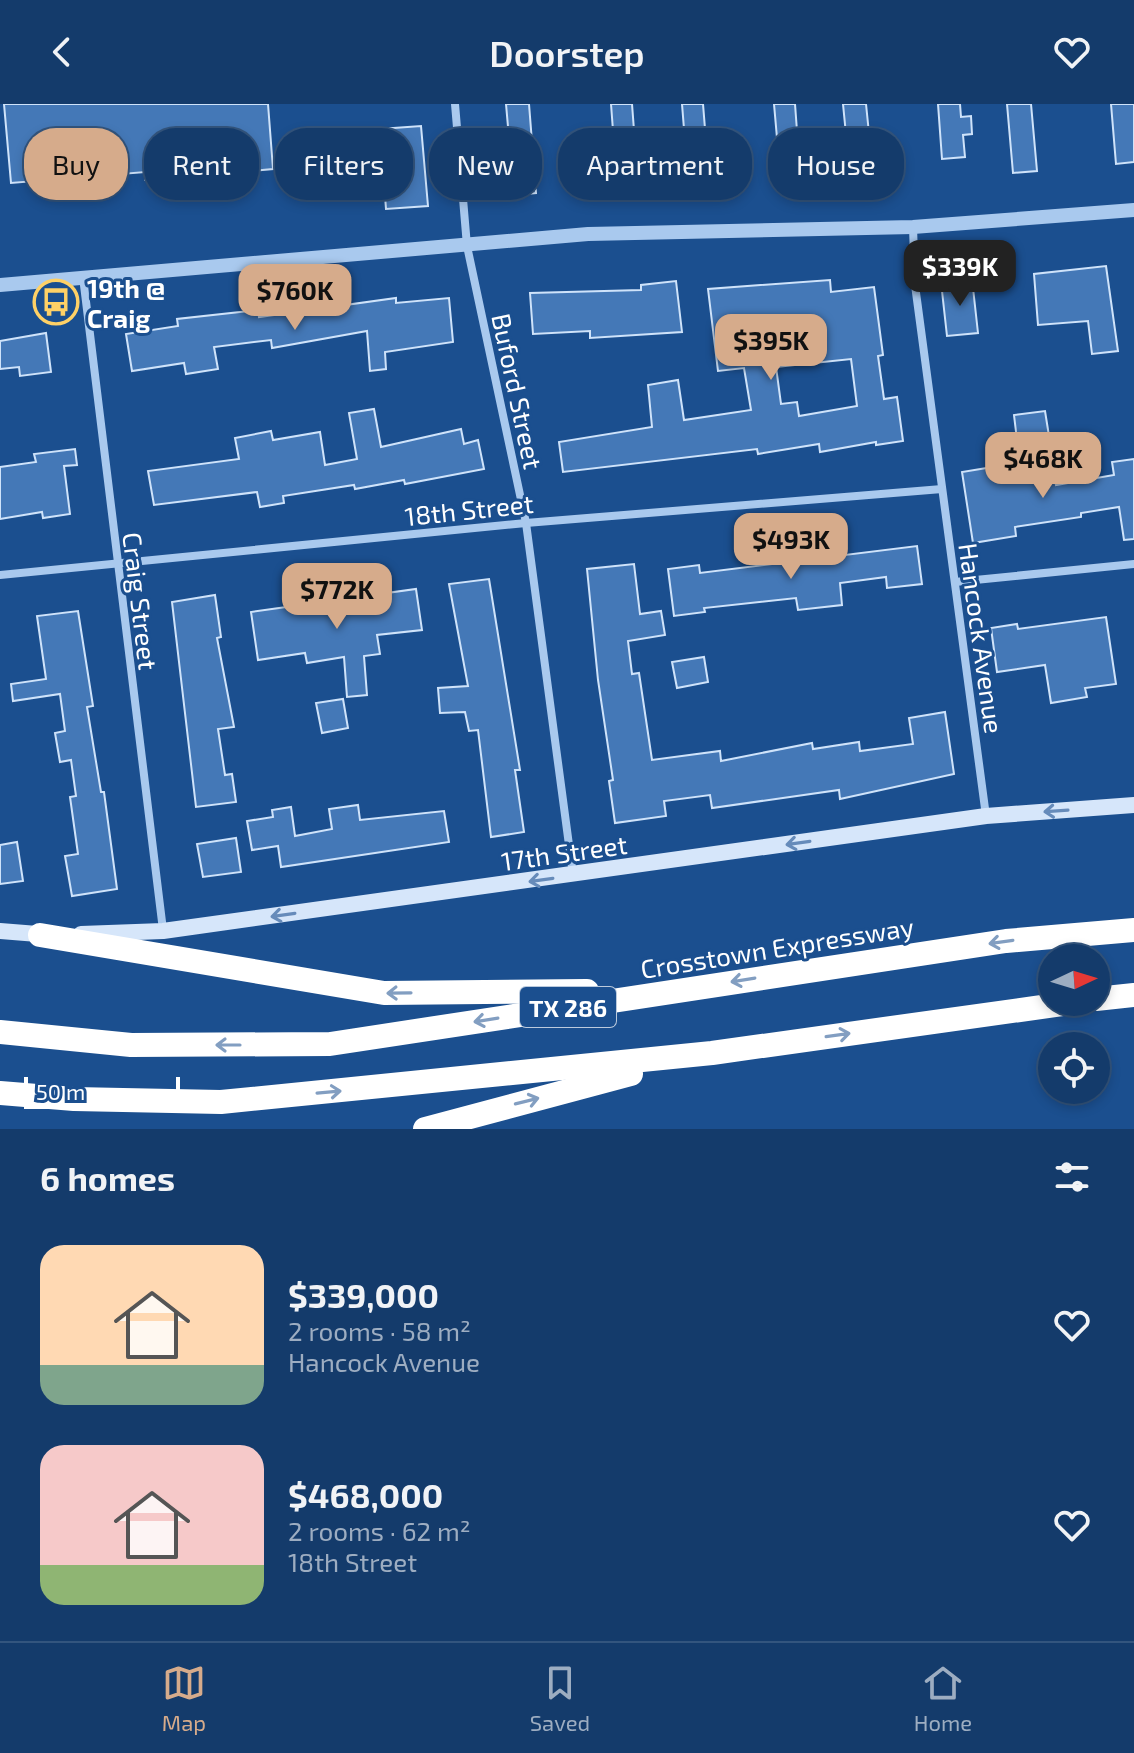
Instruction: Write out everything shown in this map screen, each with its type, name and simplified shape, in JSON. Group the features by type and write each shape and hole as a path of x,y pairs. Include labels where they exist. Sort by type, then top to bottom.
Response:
{"highway":[{"name":"Crosstown Expressway","path":"0,1032 131,1045 330,1044 1006,941 1132,929"},
{"path":"40,935 384,993 673,991"},
{"name":"TX 286","path":"0,1093 74,1099 221,1102 712,1053 1038,1007"},
{"path":"425,1129 712,1053"}],"main road":[{"name":"17th Street","path":"0,931 40,935 163,931 986,816 1134,805"}],"street":[{"name":"Buford Street","path":"455,104 467,246 526,523 573,876"},
{"path":"0,285 588,234 913,227 1134,210"},
{"name":"Hancock Avenue","path":"913,227 915,285 986,816"},
{"name":"Craig Street","path":"83,276 163,931"},
{"name":"18th Street","path":"0,575 117,566 526,523 942,489"},
{"path":"955,582 1134,564"}],"building":[{"path":"4,104 268,104 273,169 259,170 259,128 144,128 144,172 128,173 128,128 24,128 24,182 11,183"},
{"path":"506,104 529,104 531,128 508,128"},
{"path":"611,104 632,104 634,128 613,128"},
{"path":"682,104 703,104 705,128 684,128"},
{"path":"774,104 795,104 797,128 776,128"},
{"path":"843,104 866,104 868,128 845,128"},
{"path":"938,104 960,104 961,117 971,116 972,134 963,135 965,157 942,159"},
{"path":"1007,104 1031,104 1037,171 1013,173"},
{"path":"1111,104 1134,104 1134,162 1116,164"},
{"path":"421,126 428,206 386,209 385,200 413,200 413,128 394,128"},
{"path":"1106,266 1118,351 1092,354 1088,321 1038,325 1034,274"},
{"path":"972,279 978,333 947,336 941,282"},
{"path":"830,280 831,292 874,287 883,355 878,356 884,399 897,397 903,441 876,445 876,442 820,452 819,444 758,454 757,449 563,472 559,442 652,427 648,385 678,380 684,420 751,410 744,368 718,371 708,289","holes":["851,359 857,406 799,416 797,402 781,404 776,367"]},
{"path":"676,281 682,332 590,338 590,331 533,334 530,293 641,290 641,285"},
{"path":"396,298 396,303 449,298 453,342 385,352 386,369 370,371 367,331 272,348 271,340 214,347 218,369 186,374 184,363 132,371 126,334 178,326 177,319 258,310 259,317"},
{"path":"46,333 51,372 20,376 19,367 0,369 0,341"},
{"path":"374,409 381,447 461,429 464,444 478,440 484,469 405,484 404,480 355,489 354,485 283,496 284,503 260,507 257,492 154,505 148,471 239,459 235,438 271,431 273,440 320,432 325,465 357,459 349,413"},
{"path":"1045,411 1049,436 1017,440 1014,415"},
{"path":"75,449 77,465 64,466 70,514 43,518 42,512 0,519 0,467 36,462 34,454"},
{"path":"1134,459 1134,539 1124,540 1119,507 1081,513 1081,517 1015,527 1016,536 973,543 962,472 1005,465 1007,481 1054,474 1056,485 1114,475 1112,462"},
{"path":"917,546 922,584 887,588 886,577 840,583 842,605 798,610 796,598 704,608 705,612 674,616 668,569 699,565 700,573"},
{"path":"634,564 640,614 661,611 665,635 628,641 632,674 639,673 652,760 720,751 721,761 812,743 813,749 859,742 860,751 913,744 909,718 945,712 954,774 840,799 839,790 712,808 710,795 664,801 666,816 615,823 609,781 613,780 598,680 587,569"},
{"path":"489,579 520,770 515,770 524,832 491,837 478,730 469,731 465,712 440,713 438,688 468,686 449,584"},
{"path":"416,589 422,630 377,635 380,654 364,656 367,695 347,697 344,657 307,663 305,653 258,660 251,612"},
{"path":"215,595 221,637 217,638 234,727 218,729 225,775 232,774 236,802 196,807 172,602"},
{"path":"78,611 93,706 87,707 101,792 104,792 117,889 72,896 65,856 78,854 70,797 76,796 71,760 60,762 55,733 65,731 60,694 13,701 11,684 46,679 37,616"},
{"path":"1106,617 1116,684 1085,688 1087,697 1051,703 1045,665 997,672 991,628 1017,624 1018,629"},
{"path":"704,657 708,682 677,688 672,662"},
{"path":"343,699 348,728 322,733 316,703"},
{"path":"358,805 360,820 444,811 449,842 281,867 278,846 252,850 247,821 273,817 272,810 291,807 295,836 332,829 329,809"},
{"path":"236,838 241,872 203,877 197,844"},
{"path":"17,842 23,881 0,884 0,845"}],"place":[{"name":"19th @ Craig","path":"56,302"}]}
